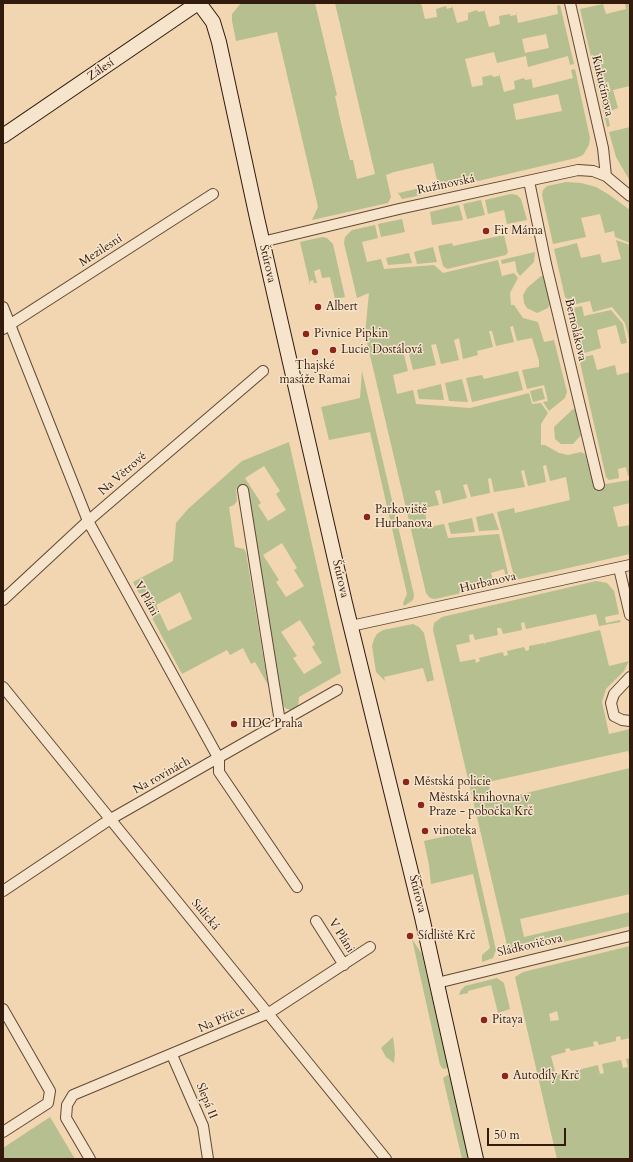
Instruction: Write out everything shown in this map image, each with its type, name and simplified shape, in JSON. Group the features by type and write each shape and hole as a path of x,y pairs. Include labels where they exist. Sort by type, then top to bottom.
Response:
{"street":[{"name":"Zálesí","path":"3,136 198,3"},
{"name":"Štúrova","path":"198,3 213,22 219,42 262,242 351,626 422,916 476,1159"},
{"name":"Kukučínova","path":"570,3 603,148 606,176"},
{"name":"Ružinovská","path":"262,242 399,209 578,170 593,170 606,176 630,196"},
{"name":"Bernolákova","path":"529,181 544,257 598,485"},
{"name":"Mezilesní","path":"7,327 213,194"},
{"name":"V Pláni","path":"3,307 7,327 88,521 219,759 219,772 297,887"},
{"name":"Na Větrově","path":"3,600 88,521 263,371"},
{"path":"243,490 280,722"},
{"name":"Hurbanova","path":"351,626 630,565"},
{"path":"619,568 630,615"},
{"path":"630,677 614,694 611,703 614,716 622,720 630,721"},
{"name":"Sulická","path":"3,688 386,1159"},
{"name":"Na rovinách","path":"3,891 109,820 219,759 337,690"},
{"name":"V Pláni","path":"316,921 344,965"},
{"name":"Sládkovičova","path":"437,983 630,936"},
{"name":"Na Příčce","path":"90,1159 66,1118 67,1105 73,1095 269,1014 370,948"},
{"path":"3,1009 50,1091 48,1103 3,1132"},
{"name":"Slepá II","path":"172,1055 203,1126 208,1159"}],"green space":[{"path":"241,3 315,3 337,95 335,96 341,123 350,160 353,160 357,179 375,174 335,3 421,3 425,19 437,17 436,9 446,6 447,9 453,7 457,23 468,20 468,13 477,10 478,12 484,11 484,9 489,27 500,24 499,16 510,14 510,16 516,15 516,12 518,23 558,14 557,6 560,5 574,64 570,65 568,56 528,67 526,56 497,63 494,52 465,59 472,87 483,85 482,77 492,75 493,77 499,76 499,73 504,92 515,89 514,81 524,78 525,80 531,79 531,77 533,88 573,78 571,70 575,69 590,138 589,145 583,155 576,158 427,193 426,186 438,184 433,163 394,172 386,175 391,197 388,203 312,220 318,207 277,32 236,41 232,14","holes":["546,34 549,48 525,53 522,39","558,94 562,111 516,120 513,104"]},
{"path":"625,3 630,3 630,86 613,90 618,108 607,112 610,126 607,127 580,9 603,4 606,14 626,9"},
{"path":"630,127 630,181 616,157 609,132"},
{"path":"566,182 581,183 596,187 630,210 630,243 615,237 614,231 605,233 600,214 581,218 586,237 553,244 542,195 543,190 547,186"},
{"path":"420,188 422,195 402,199 397,191 399,193"},
{"path":"511,194 517,195 521,199 527,220 507,224 504,210 488,214 485,200"},
{"path":"481,200 485,215 467,219 463,204"},
{"path":"459,205 463,220 432,225 430,212"},
{"path":"402,219 405,232 381,237 378,224"},
{"path":"375,225 378,238 362,242 367,262 381,259 384,269 434,265 443,273 498,260 502,276 514,273 518,278 510,293 511,305 514,305 523,318 538,322 544,342 554,340 567,392 565,398 549,411 543,402 548,401 544,385 527,389 522,370 539,367 539,361 532,338 517,341 513,326 510,327 514,342 496,346 492,331 489,331 493,347 477,351 478,355 463,359 459,338 454,340 459,360 441,364 436,344 431,345 436,365 413,370 408,350 403,351 408,371 393,375 397,394 413,390 416,404 470,408 529,393 532,404 541,403 548,413 541,424 541,445 545,445 559,453 568,455 581,452 585,454 594,486 630,480 630,503 613,507 618,527 630,525 630,554 515,580 497,512 514,508 515,513 570,500 566,477 550,481 546,465 543,466 546,482 528,486 524,470 521,471 525,487 494,492 491,478 488,479 490,493 471,497 467,484 463,485 467,498 443,504 440,490 435,491 439,505 424,508 428,527 444,524 448,538 499,534 510,582 507,583 504,569 491,573 493,579 504,577 505,583 435,599 430,598 426,593 365,334 369,293 357,298 344,243 345,237 352,230"},
{"path":"504,235 508,252 506,255 447,269 443,266 438,246 452,243 453,246"},
{"path":"322,237 327,238 333,244 345,297 335,299 330,277 322,278 320,269 314,271 317,283 314,283 313,280 310,281 310,285 300,242"},
{"path":"616,240 630,245 630,343 625,323 612,307 593,312 590,301 567,306 554,249 577,243 581,258 600,254 602,263 621,259"},
{"path":"433,247 437,262 417,264 414,252"},
{"path":"535,252 534,262 520,276 517,272 515,261 502,264 501,260"},
{"path":"409,253 412,263 388,265 386,258"},
{"path":"541,276 544,276 551,302 548,308 537,313 527,308 524,303 523,295 527,288"},
{"path":"582,306 584,316 611,310 623,324 627,343 621,344 616,325 597,330 601,348 578,355 568,309"},
{"path":"593,355 597,370 615,365 617,375 630,372 630,475 628,476 626,467 618,469 619,478 609,480 606,477 579,358"},
{"path":"362,371 414,595 413,600 404,606 403,603 407,594 370,432 329,440 321,407 360,398"},
{"path":"518,371 523,390 472,402 466,378 482,375 484,379"},
{"path":"462,379 468,402 449,401 445,383"},
{"path":"441,384 444,400 419,399 417,390"},
{"path":"542,388 545,399 533,402 530,391"},
{"path":"573,409 577,410 581,435 573,444 561,444 555,439 554,427"},
{"path":"289,442 341,673 299,697 298,706 290,710 285,708 281,700 246,488 236,489 237,501 234,505 229,507 235,547 244,549 246,553 268,685 255,662 251,664 243,648 230,655 227,650 182,674 133,582 173,561 176,523 188,509 242,461","holes":["264,466 280,491 276,494 286,510 268,521 258,505 261,503 245,478","282,543 297,568 294,570 304,586 286,597 276,582 279,580 263,555","180,592 192,619 168,631 156,605","300,620 315,644 312,647 322,663 304,674 293,658 297,656 281,632"]},
{"path":"493,513 499,530 479,531 476,517"},
{"path":"472,518 475,532 451,534 448,523"},
{"path":"596,581 607,583 614,591 619,614 605,617 606,623 620,620 621,622 599,626 596,614 526,629 524,622 521,623 522,630 503,634 501,628 497,628 498,635 475,640 473,634 469,635 470,642 456,645 460,662 475,659 476,663 480,661 479,658 503,652 504,656 508,655 507,651 524,647 526,651 529,650 529,646 544,643 545,645 545,643 600,630 609,666 629,661 624,671 606,689 602,702 609,734 630,729 630,758 628,751 488,782 493,801 630,768 630,894 520,919 524,937 630,912 630,926 513,954 507,945 433,630 434,623 442,617"},
{"path":"413,624 419,627 424,633 434,680 427,682 423,668 384,677 385,681 376,672 372,646 374,639 377,634 383,630"},
{"path":"469,831 496,950 493,958 482,962 482,955 490,948 473,874 431,884 424,841"},
{"path":"412,939 422,954 448,1068 443,1069 440,1065"},
{"path":"630,946 630,1038 621,1040 620,1036 616,1037 616,1041 599,1045 597,1041 593,1042 594,1046 571,1051 569,1048 565,1049 566,1052 551,1056 556,1075 570,1072 572,1080 576,1079 574,1071 598,1065 600,1074 604,1073 602,1064 621,1060 623,1068 628,1067 626,1059 630,1058 630,1159 557,1159 515,977 523,972","holes":["557,1011 559,1020 551,1021 551,1023 549,1014"]},
{"path":"497,978 504,983 510,1009 498,1013 491,985 459,995 465,986"},
{"path":"393,1037 395,1053 394,1063 386,1057 381,1048"},
{"path":"449,1074 469,1159 462,1159 443,1078"},
{"path":"50,1117 75,1159 3,1159 3,1148"}],"place":[{"name":"Fit Máma","path":"486,231"},
{"name":"Albert","path":"318,307"},
{"name":"Pivnice Pipkin","path":"306,334"},
{"name":"Lucie Dostálová","path":"333,350"},
{"name":"Thajské masáže Ramai","path":"315,352"},
{"name":"Parkoviště Hurbanova","path":"367,517"},
{"name":"HDC Praha","path":"234,724"},
{"name":"Městská policie","path":"406,782"},
{"name":"Městská knihovna v Praze - pobočka Krč","path":"421,805"},
{"name":"vinoteka","path":"425,831"},
{"name":"Sídliště Krč","path":"410,936"},
{"name":"Pitaya","path":"484,1020"},
{"name":"Autodíly Krč","path":"505,1076"}]}
